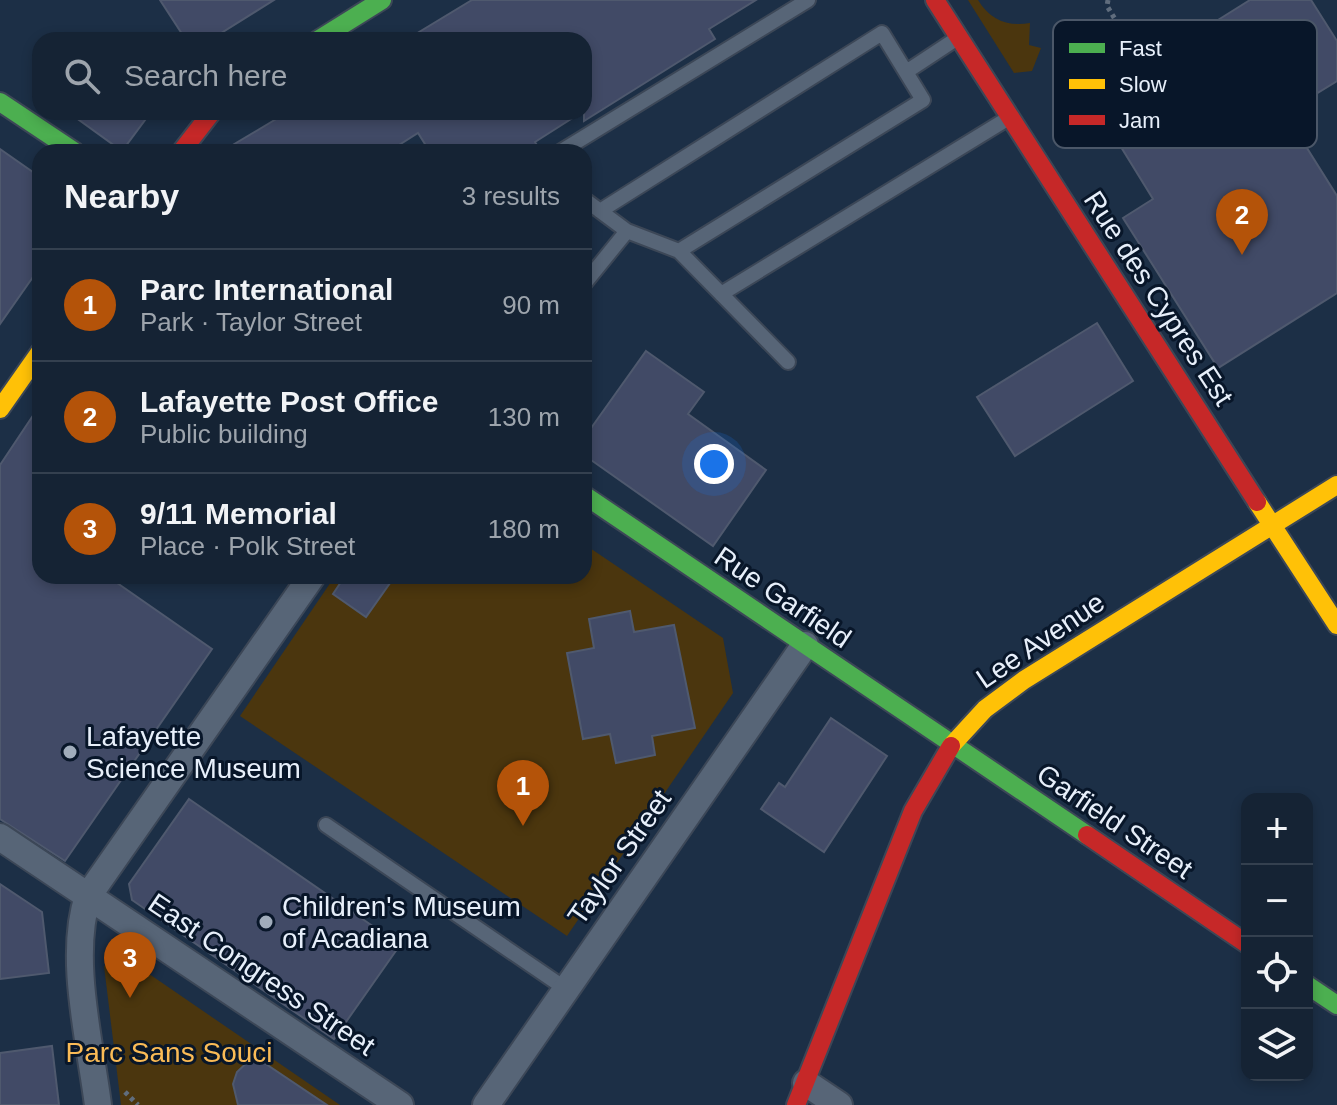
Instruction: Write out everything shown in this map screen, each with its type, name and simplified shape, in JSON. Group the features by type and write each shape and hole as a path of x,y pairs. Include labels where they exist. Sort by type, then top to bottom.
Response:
{"street":[{"path":"331,32 382,0"},
{"name":"Rue des Cypres Est","path":"935,0 1008,119 1337,625"},
{"path":"0,102 63,144"},
{"path":"187,144 206,120"},
{"path":"0,409 32,363"},
{"name":"Lee Avenue","path":"801,1094 913,811 952,744 985,709 1024,680 1337,485"},
{"name":"Rue Garfield","path":"592,500 952,744"},
{"path":"98,1105 80,954 79,923 88,896 306,584"},
{"name":"Taylor Street","path":"486,1105 805,645"},
{"name":"Garfield Street","path":"952,744 1241,940"},
{"name":"East Congress Street","path":"0,837 400,1105"},
{"path":"1313,989 1337,1005"},
{"path":"801,1094 839,1105"}],"lane":[{"path":"573,144 808,0"},
{"path":"600,211 882,33 923,100 679,251"},
{"path":"906,72 958,37"},
{"path":"721,294 1008,119"},
{"path":"592,205 627,231 679,251 788,362"},
{"path":"592,274 627,231"},
{"path":"326,825 566,989"}],"path":[{"path":"1108,0 1107,6 1116,20"},
{"path":"124,1085 125,1094 138,1105"}],"green space":[{"path":"968,0 978,0 988,13 1000,20 1014,24 1030,23 1029,45 1041,48 1032,71 1014,73"},
{"path":"592,549 723,638 733,693 567,936 240,716 330,584 592,584"},
{"name":"Parc Sans Souci","path":"123,956 340,1105 121,1105 104,966"}],"building":[{"path":"160,0 274,0 223,32 181,32"},
{"path":"472,0 756,0 709,29 715,39 592,116 592,32 419,32"},
{"path":"1250,0 1311,0 1337,41 1337,81 1317,93 1317,20 1218,20"},
{"path":"79,120 145,120 127,144 112,144"},
{"path":"275,120 569,120 536,144 425,144 418,133 401,144 234,144"},
{"path":"1122,148 1307,148 1337,196 1337,293 1218,368 1123,218 1153,199"},
{"path":"0,149 32,171 32,278 0,324"},
{"path":"1097,323 1133,381 1015,456 977,397"},
{"path":"646,351 704,392 688,414 766,470 713,546 592,461 592,427"},
{"name":"Lafayette Science Museum","path":"32,417 32,584 119,584 212,649 65,861 0,819 0,465"},
{"path":"340,584 389,584 366,617 333,594"},
{"path":"630,611 634,632 674,625 695,728 652,736 655,755 616,763 610,734 583,739 567,653 594,648 589,619"},
{"path":"831,718 887,756 824,852 761,809 779,783 785,787"},
{"name":"Children's Museum of Acadiana","path":"189,799 400,945 334,1039 132,900 129,884"},
{"path":"0,884 42,912 49,973 0,979"},
{"path":"52,1046 59,1105 0,1105 0,1053"},
{"path":"254,1056 327,1105 238,1105 233,1084 237,1072"}],"traffic: fast":[{"path":"331,32 382,0"},
{"path":"0,102 63,144"},
{"path":"592,500 1087,835"},
{"path":"1313,989 1337,1005"}],"traffic: slow":[{"path":"0,409 32,363"},
{"path":"951,746 985,709 1024,680 1337,485"},
{"path":"1257,502 1337,625"}],"traffic: jam":[{"path":"935,0 1257,502"},
{"path":"187,144 206,120"},
{"path":"796,1105 913,811 951,746"},
{"path":"1087,835 1241,940"}],"place":[{"name":"Lafayette Post Office","path":"1242,255"},
{"name":"Lafayette Science Museum","path":"70,752"},
{"name":"Parc International","path":"523,826"},
{"name":"Children's Museum of Acadiana","path":"266,922"},
{"name":"9/11 Memorial","path":"130,998"}]}
